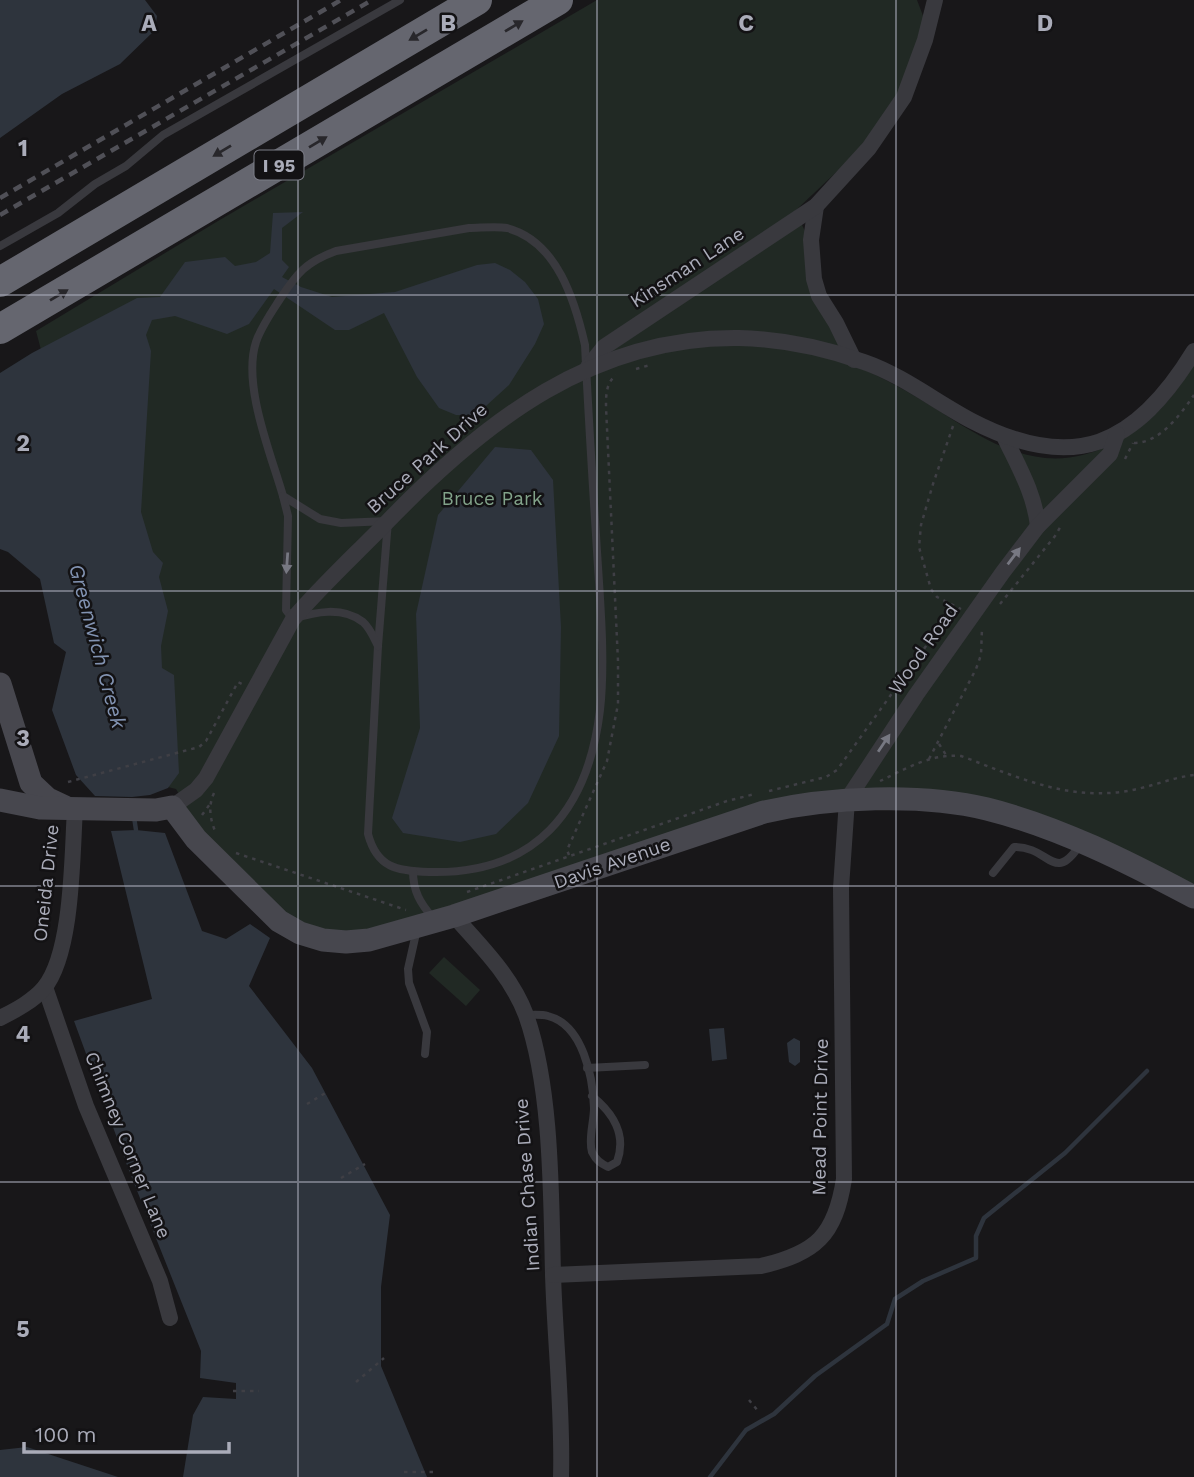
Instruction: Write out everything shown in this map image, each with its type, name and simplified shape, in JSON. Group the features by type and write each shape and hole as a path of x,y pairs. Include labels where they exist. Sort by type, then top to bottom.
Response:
{"highway":[{"name":"I 95","path":"0,282 477,0"},
{"name":"I 95","path":"0,329 558,0"}],"main road":[{"path":"0,684 31,783 48,799 72,808"},
{"path":"0,800 40,808 164,808"},
{"name":"Davis Avenue","path":"164,808 279,920 300,933 323,940 346,942 369,940 439,914 764,812 803,803 847,800 935,802 985,808 1040,825 1194,897"}],"street":[{"name":"Kinsman Lane","path":"586,369 604,347 795,222 816,205 869,148 899,105 925,40 935,0"},
{"path":"816,205 811,240 814,279 819,296 854,360"},
{"name":"Bruce Park Drive","path":"164,808 197,790 206,778 293,619 357,550 444,466 501,419 539,394 586,369 642,351 698,341 738,338 816,348 886,373 1004,436 1030,445 1065,448 1117,434 1140,419 1158,402 1194,351"},
{"name":"Wood Road","path":"847,800 916,695 1038,526 1110,454 1117,434"},
{"path":"1004,436 1026,479 1036,509 1038,526"},
{"name":"Mead Point Drive","path":"553,1275 761,1266 783,1261 802,1252 825,1235 840,1206 844,1179 841,888 847,800"},
{"name":"Oneida Drive","path":"0,1018 25,1005 45,987 62,947 68,908 72,808"},
{"name":"Indian Chase Drive","path":"439,914 483,948 507,979 526,1015 542,1091 553,1231 561,1477"},
{"name":"Chimney Corner Lane","path":"45,987 86,1106 160,1281 170,1318"}],"lane":[{"path":"0,246 58,213 95,184 126,166 163,135 400,0"},
{"path":"283,496 320,519 341,523 388,521 368,834 372,847 381,859 396,869 446,872 499,864 526,851 551,831 576,793 588,764 598,718 601,678 584,340 576,309 564,280 549,256 532,239 505,228 469,228 335,251 318,257 296,275 263,326 254,354 254,385 288,516 286,610 293,619 313,612 333,611 362,621 378,646"},
{"path":"993,873 1014,847 1035,849 1055,863 1064,864 1071,859 1081,843"},
{"path":"413,871 413,886 439,914 408,969 408,983 427,1032 425,1054"},
{"path":"526,1015 547,1015 565,1024 576,1037 587,1069 592,1096 591,1150 597,1161 608,1167 617,1162 621,1152 618,1131 612,1114 592,1096"},
{"path":"587,1069 645,1065"}],"path":[{"path":"631,370 654,364"},
{"path":"569,855 567,850 607,761 616,723 618,661 606,407 611,379 619,373"},
{"path":"1117,434 1133,443 1147,442 1161,433 1194,395"},
{"path":"954,426 933,484 919,547 931,589 937,597 964,611"},
{"path":"1116,467 1125,458 1133,443"},
{"path":"996,608 1055,536 1068,514"},
{"path":"229,848 380,902 417,913 439,914 569,855 727,802 826,777 838,770 955,606"},
{"path":"929,759 976,669 981,655 983,622"},
{"path":"68,782 199,747 206,741 239,682 247,686"},
{"path":"939,744 946,755"},
{"path":"879,781 929,759 946,755 961,756 1045,788 1064,792 1121,792 1194,775"},
{"path":"202,815 217,786"},
{"path":"210,804 210,816 217,835"},
{"path":"307,1104 327,1092"},
{"path":"341,1178 365,1164"},
{"path":"356,1382 384,1359"},
{"path":"233,1391 259,1391"},
{"path":"749,1400 758,1411"},
{"path":"404,1472 433,1472"}],"green space":[{"name":"Bruce Park","path":"597,0 917,0 925,21 899,91 880,124 848,161 795,211 806,233 844,361 891,382 1000,446 1027,455 1055,458 1084,455 1129,434 1161,409 1194,364 1194,890 1088,839 876,793 381,928 338,935 288,918 200,831 176,789 156,784 36,331 218,221"},
{"path":"444,957 480,990 466,1006 429,973"}],"water":[{"path":"0,0 145,0 157,16 155,30 120,64 62,94 0,138"},
{"path":"303,212 282,228 282,260 289,267 282,277 301,287 332,297 395,292 477,265 495,263 510,270 525,282 538,299 544,324 535,344 509,385 476,415 456,415 439,408 417,377 384,313 349,330 335,330 274,289 249,324 227,334 175,316 152,320 146,335 151,351 141,512 153,552 163,563 159,577 168,611 161,646 162,668 174,675 179,773 168,788 150,795 95,796 76,775 52,710 66,652 54,643 40,579 8,552 0,549 0,373 32,353 137,298 160,297 185,262 225,257 235,266 256,262 270,253 273,213"},
{"path":"495,447 531,450 553,480 561,627 559,736 528,803 496,834 460,842 403,833 392,818 420,728 416,614 438,515"},
{"path":"111,831 165,833 202,931 226,939 250,924 270,938 249,986 312,1068 390,1215 381,1287 381,1366 427,1477 183,1477 193,1415 203,1397 236,1399 236,1383 200,1378 201,1351 128,1168 74,1021 152,999"},
{"path":"724,1028 727,1059 712,1061 709,1029"},
{"path":"794,1038 800,1041 800,1062 795,1066 789,1062 787,1043"},
{"path":"27,1447 118,1477 0,1477 0,1450"}],"waterway":[{"name":"Greenwich Creek","path":"134,817 136,830"},
{"path":"710,1477 746,1430 774,1414 815,1376 887,1324 895,1299 923,1281 976,1258 976,1236 984,1218 1065,1153 1147,1071"}],"railway":[{"path":"0,198 341,0"},
{"path":"0,215 372,0"}]}
